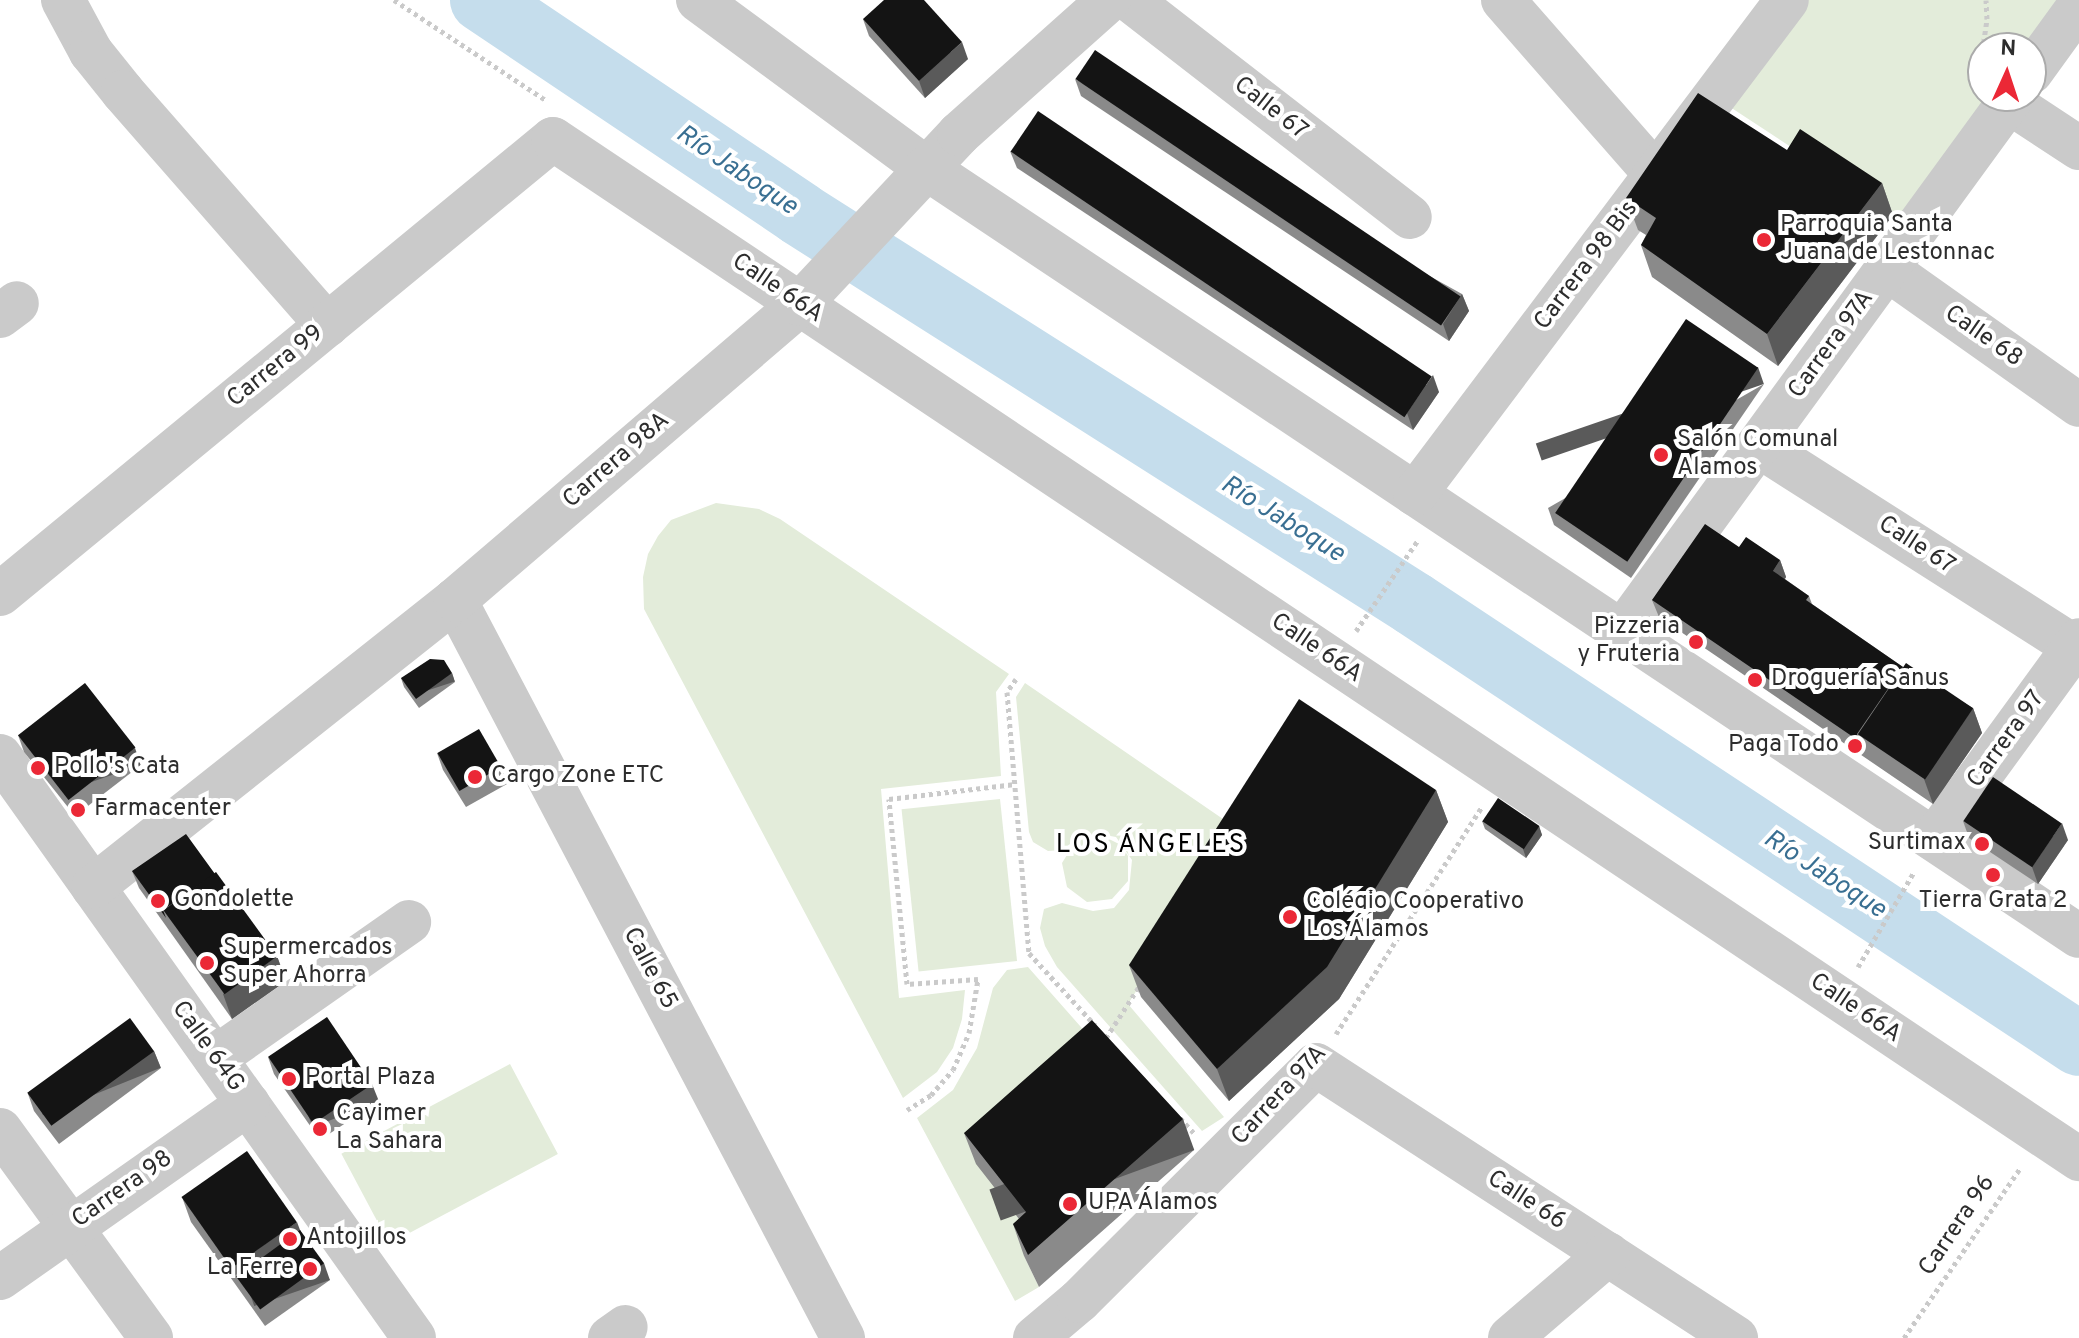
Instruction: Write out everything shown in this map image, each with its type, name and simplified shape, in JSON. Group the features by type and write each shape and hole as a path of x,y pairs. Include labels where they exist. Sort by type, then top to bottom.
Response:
{"street":[{"path":"63,0 91,52 123,92 327,325"},
{"name":"Carrera 98A","path":"93,887 455,600 800,304 918,176 1109,0"},
{"name":"Calle 67","path":"1130,0 1410,217"},
{"path":"1503,0 1656,175"},
{"path":"705,2 918,176 1415,494 2079,936"},
{"name":"Carrera 98 Bis","path":"1415,494 1656,175 1773,6"},
{"name":"Carrera 97A","path":"2047,43 2079,6"},
{"name":"Carrera 97A","path":"1622,632 1887,269 1992,112"},
{"path":"2038,112 2079,148"},
{"name":"Carrera 99","path":"0,594 553,139"},
{"name":"Calle 66A","path":"553,139 2079,1159"},
{"name":"Calle 68","path":"1887,269 2079,405"},
{"name":"Calle 67","path":"1759,446 2076,643"},
{"name":"Calle 65","path":"455,600 843,1338"},
{"name":"Carrera 97","path":"1934,839 2076,643"},
{"name":"Calle 64G","path":"0,756 414,1338"},
{"path":"215,1058 409,922"},
{"name":"Carrera 97A","path":"1035,1338 1079,1301 1316,1065"},
{"name":"Calle 66","path":"1316,1065 1736,1338"},
{"name":"Carrera 98","path":"0,1278 248,1104"},
{"path":"0,1130 151,1338"},
{"path":"1510,1338 1608,1254"}],"path":[{"path":"1985,32 1986,0"},
{"path":"1363,621 1403,562"},
{"path":"1016,679 1007,692 1029,953 1117,1049"},
{"name":"Carrera 97A","path":"1316,1065 1504,774"},
{"path":"907,1110 931,1095 953,1070 969,1033 978,979 907,984 889,799 1015,784"},
{"path":"1873,943 1903,890"},
{"path":"1106,1038 1145,977"},
{"path":"1179,1116 1220,1161"},
{"name":"Carrera 96","path":"1904,1338 2043,1135"}],"green space":[{"path":"1807,0 2067,0 2043,32 1967,32 1967,112 1984,112 1904,221 1727,105"},
{"path":"716,503 759,509 780,519 1009,674 996,692 1001,776 881,789 899,998 965,990 962,1019 953,1048 937,1072 903,1098 644,609 643,577 648,554 658,536 671,520"},
{"path":"1025,683 1239,830 1128,1004 1224,1117 1202,1131 1057,967 1045,946 1040,928 1044,909 1062,903 1093,911 1114,908 1129,890 1132,860 1116,837 1099,834 1121,845 1128,856 1128,881 1112,899 1087,902 1067,887 1062,863 1075,842 1097,834 1078,838 1062,850 1048,851 1033,842 1029,832 1016,697"},
{"path":"1000,799 1017,961 919,971 902,809"},
{"path":"1028,967 1103,1052 1038,1243 1024,1256 1039,1287 1015,1301 917,1118 953,1090 977,1048 993,988 1007,970"},
{"path":"510,1064 558,1154 389,1244 341,1154"}],"building":[{"path":"884,0 924,0 962,42 919,81 863,19"},
{"path":"1095,50 1461,297 1441,326 1075,79"},
{"name":"Parroquia Santa Juana de Lestonnac","path":"1698,93 1787,150 1800,129 1882,183 1767,334 1641,245 1656,218 1626,198"},
{"path":"1038,111 1432,377 1404,417 1011,152"},
{"name":"Salón Comunal Alamos","path":"1686,319 1758,368 1627,562 1555,513"},
{"path":"1705,524 1739,547 1746,537 1780,560 1773,571 1809,596 1806,600 1903,667 1857,734 1859,741 1652,600"},
{"path":"430,659 444,660 452,673 416,699 401,678"},
{"path":"1906,663 1973,708 1925,780 1858,734"},
{"path":"85,683 135,748 69,800 18,735"},
{"name":"Colégio Cooperativo Los Álamos","path":"1299,699 1436,790 1327,967 1217,1069 1129,965"},
{"path":"479,729 501,767 459,791 437,753"},
{"path":"1993,777 2062,823 2032,867 1963,821"},
{"path":"1498,798 1539,826 1524,849 1482,821"},
{"path":"186,834 215,874 163,910 166,918 132,871"},
{"path":"216,872 277,956 225,994 163,910"},
{"path":"327,1017 372,1084 313,1124 268,1057"},
{"path":"130,1018 154,1051 51,1126 27,1093"},
{"name":"UPA Álamos","path":"1092,1020 1183,1119 1028,1255 1013,1224 1026,1212 964,1133"},
{"path":"247,1151 297,1222 231,1268 181,1197"},
{"path":"300,1230 324,1263 260,1310 236,1276"}],"waterway":[{"name":"Río Jaboque","path":"482,0 800,214 1414,604 2079,1044"}],"place":[{"name":"Parroquia Santa Juana de Lestonnac","path":"1764,240"},
{"name":"Salón Comunal Alamos","path":"1661,455"},
{"name":"Pizzeria y Fruteria","path":"1696,642"},
{"name":"Droguería Sanus","path":"1755,680"},
{"name":"Paga Todo","path":"1855,746"},
{"name":"Pollo's Cata","path":"38,768"},
{"name":"Cargo Zone ETC","path":"475,777"},
{"name":"Farmacenter","path":"78,810"},
{"name":"Surtimax","path":"1982,844"},
{"name":"Tierra Grata 2","path":"1993,875"},
{"name":"Gondolette","path":"158,901"},
{"name":"Colégio Cooperativo Los Álamos","path":"1290,917"},
{"name":"Supermercados Super Ahorra","path":"207,963"},
{"name":"Portal Plaza","path":"289,1079"},
{"name":"Cayimer La Sahara","path":"320,1129"},
{"name":"UPA Álamos","path":"1070,1204"},
{"name":"Antojillos","path":"290,1239"},
{"name":"La Ferre","path":"310,1269"}],"district":[{"name":"LOS ÁNGELES","path":"1151,846"}]}
